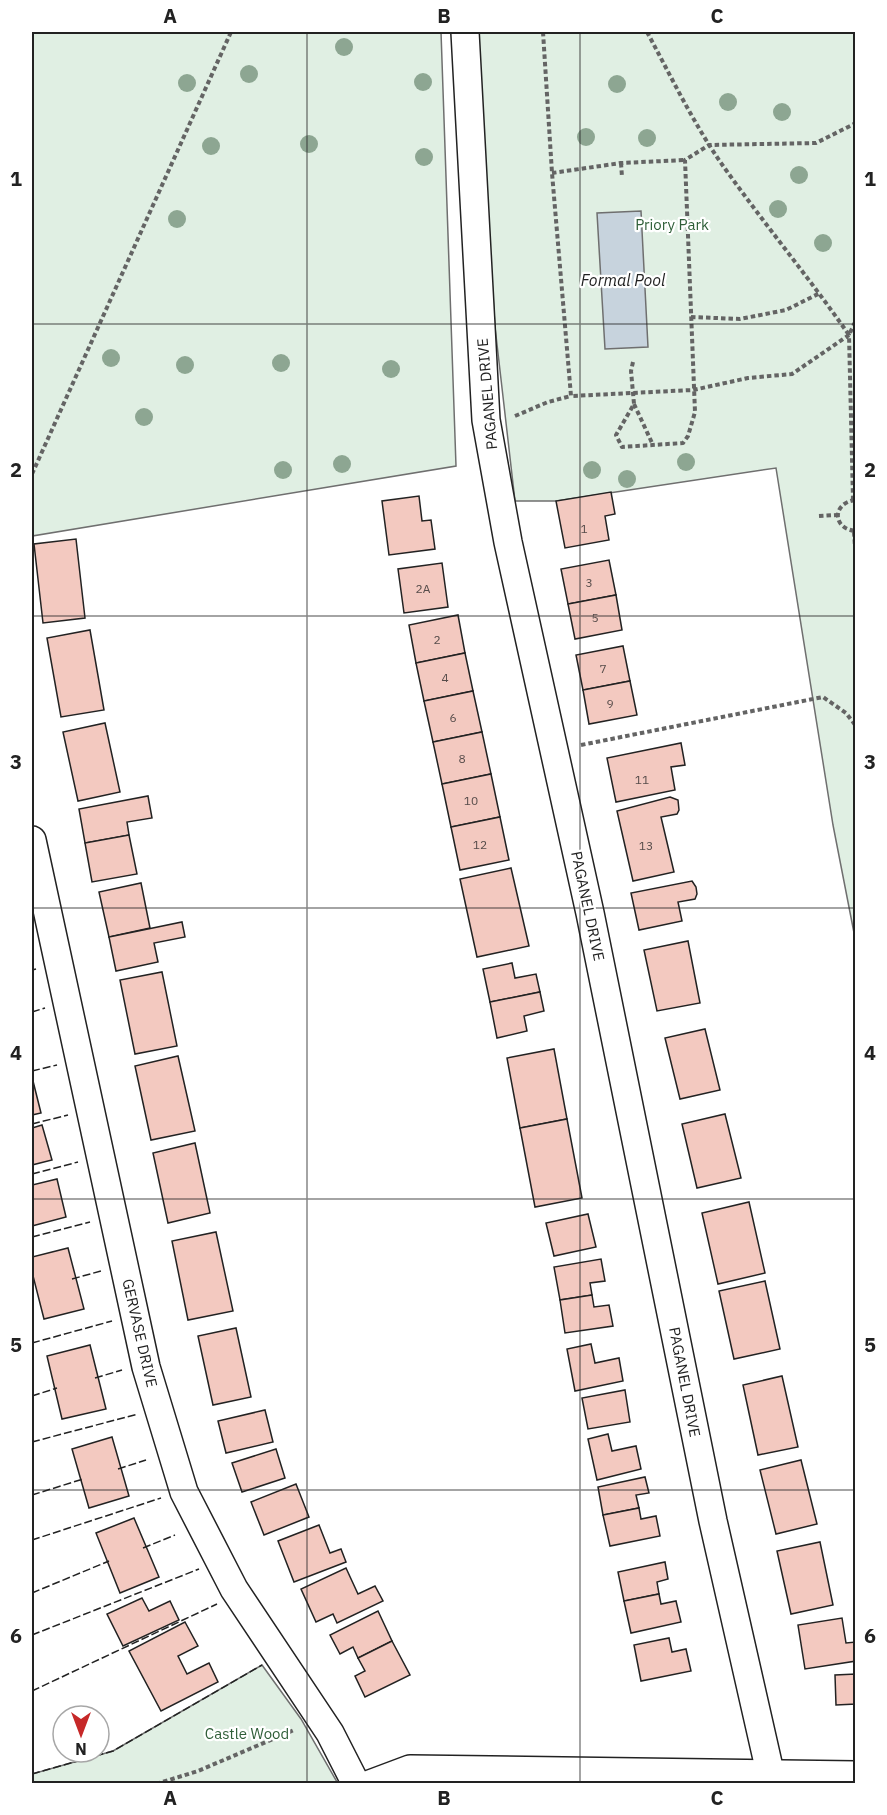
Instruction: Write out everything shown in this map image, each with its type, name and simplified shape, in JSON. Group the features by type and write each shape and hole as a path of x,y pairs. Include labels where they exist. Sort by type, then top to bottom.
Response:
{"street":[{"name":"PAGANEL DRIVE","path":"465,32 486,420 508,542 590,913 713,1521 770,1772"},
{"name":"GERVASE DRIVE","path":"32,840 146,1367 184,1492 234,1589 330,1733 356,1784"},
{"path":"370,1784 410,1769 770,1772 855,1775"}],"path":[{"path":"32,474 231,32"},
{"path":"543,32 552,173 571,396"},
{"path":"647,32 696,123 726,170 820,293 849,335"},
{"path":"552,173 621,163 685,160 709,144 816,142 855,123"},
{"path":"633,404 616,435 622,447 683,443 688,436 695,412 685,160"},
{"path":"621,163 622,177"},
{"path":"691,317 740,319 786,310 820,293"},
{"path":"855,320 849,335 854,500 840,507 837,515 839,523 846,530 855,531 855,561"},
{"path":"513,417 571,396 693,390 748,378 792,374 849,335"},
{"path":"633,362 633,404 653,445"},
{"path":"819,516 837,515"},
{"path":"554,750 823,697 846,712 855,726"},
{"path":"156,1784 198,1771 297,1728"}],"green space":[{"path":"32,32 441,32 456,466 32,536"},
{"name":"Priory Park","path":"476,32 855,32 855,938 833,825 776,468 556,501 515,501 495,327"},
{"name":"Castle Wood","path":"262,1665 301,1719 337,1782 330,1784 32,1783 32,1774 67,1764 111,1764 111,1752"}],"water":[{"name":"Formal Pool","path":"641,211 648,347 605,349 597,213"}],"building":[{"path":"611,492 615,514 605,516 609,540 565,548 556,501"},
{"path":"419,496 422,521 431,520 435,549 389,555 382,501"},
{"path":"76,539 85,618 43,623 34,544"},
{"path":"609,560 616,595 568,604 561,569"},
{"path":"442,563 448,607 404,613 398,569"},
{"path":"616,595 622,630 575,639 568,604"},
{"path":"458,615 465,653 416,663 409,625"},
{"path":"90,630 104,710 61,717 47,638"},
{"path":"623,646 630,681 583,690 576,655"},
{"path":"465,653 473,691 424,701 416,663"},
{"path":"630,681 637,715 589,724 583,690"},
{"path":"473,691 482,732 433,742 424,701"},
{"path":"105,723 120,792 78,801 63,732"},
{"path":"482,732 491,774 442,784 433,742"},
{"path":"681,743 685,765 671,767 675,790 616,802 607,758"},
{"path":"491,774 500,817 451,827 442,784"},
{"path":"148,796 152,818 127,822 129,835 85,843 79,809"},
{"path":"670,797 678,800 679,810 677,814 661,817 674,872 633,881 617,811"},
{"path":"500,817 509,860 460,870 451,827"},
{"path":"129,835 137,874 92,882 85,843"},
{"path":"511,868 529,946 477,957 460,879"},
{"path":"692,881 696,887 695,899 678,902 682,921 639,930 631,893"},
{"path":"141,883 150,928 109,937 99,892"},
{"path":"182,922 185,937 154,943 158,962 116,971 109,937"},
{"path":"688,941 700,1003 657,1011 644,950"},
{"path":"512,963 515,978 536,974 540,992 490,1002 483,969"},
{"path":"162,972 177,1046 135,1054 120,980"},
{"path":"540,992 544,1011 524,1016 527,1031 497,1038 490,1002"},
{"path":"705,1029 720,1090 680,1099 665,1038"},
{"path":"554,1049 567,1119 520,1128 507,1058"},
{"path":"178,1056 195,1131 151,1140 135,1066"},
{"path":"32,1077 41,1113 32,1115"},
{"path":"725,1114 741,1178 697,1188 682,1124"},
{"path":"567,1119 582,1198 535,1207 520,1128"},
{"path":"42,1125 52,1160 32,1165 32,1128"},
{"path":"195,1143 210,1213 168,1223 153,1153"},
{"path":"57,1179 66,1217 32,1226 32,1185"},
{"path":"749,1202 765,1273 718,1284 702,1213"},
{"path":"588,1214 596,1247 554,1256 546,1223"},
{"path":"216,1232 233,1311 188,1320 172,1241"},
{"path":"68,1248 84,1309 44,1319 32,1272 32,1257"},
{"path":"601,1259 605,1281 590,1283 592,1295 560,1300 554,1267"},
{"path":"765,1281 780,1349 734,1359 719,1291"},
{"path":"592,1295 594,1307 609,1305 613,1326 565,1333 560,1300"},
{"path":"236,1328 251,1397 213,1405 198,1336"},
{"path":"591,1344 595,1363 619,1358 623,1381 575,1391 567,1349"},
{"path":"90,1345 106,1409 62,1419 47,1356"},
{"path":"782,1376 798,1447 758,1455 743,1385"},
{"path":"625,1390 630,1422 588,1429 582,1398"},
{"path":"265,1410 273,1442 226,1453 218,1421"},
{"path":"608,1434 612,1451 636,1446 641,1469 597,1480 588,1439"},
{"path":"112,1437 129,1496 89,1508 72,1449"},
{"path":"276,1449 285,1478 242,1492 232,1463"},
{"path":"801,1460 817,1524 776,1534 760,1470"},
{"path":"645,1477 649,1493 636,1495 639,1508 603,1515 598,1487"},
{"path":"296,1484 309,1517 264,1535 251,1502"},
{"path":"639,1508 641,1519 656,1516 660,1536 610,1546 603,1515"},
{"path":"134,1518 159,1577 120,1593 96,1533"},
{"path":"319,1525 330,1553 341,1549 346,1562 294,1582 278,1541"},
{"path":"820,1542 833,1605 791,1614 777,1551"},
{"path":"665,1562 668,1579 657,1582 659,1594 624,1601 618,1572"},
{"path":"346,1568 358,1594 375,1586 383,1601 337,1623 333,1614 316,1622 301,1589"},
{"path":"659,1594 661,1604 676,1601 681,1622 631,1633 624,1601"},
{"path":"142,1598 149,1611 170,1601 179,1620 123,1646 107,1614"},
{"path":"378,1611 392,1641 358,1658 353,1647 340,1654 330,1635"},
{"path":"842,1618 846,1643 856,1642 856,1661 805,1669 798,1625"},
{"path":"185,1622 198,1646 178,1656 187,1674 209,1663 218,1682 161,1711 129,1651"},
{"path":"669,1638 672,1652 686,1649 691,1671 641,1681 634,1645"},
{"path":"392,1641 410,1675 365,1697 355,1676 365,1671 358,1658"},
{"path":"856,1674 856,1704 836,1705 835,1675"}],"fence":[{"path":"32,970 36,969"},
{"path":"32,1012 45,1008"},
{"path":"32,1071 57,1065"},
{"path":"32,1124 68,1115"},
{"path":"32,1174 78,1162"},
{"path":"32,1237 90,1222"},
{"path":"72,1279 101,1271"},
{"path":"32,1343 112,1321"},
{"path":"95,1378 122,1370"},
{"path":"32,1396 57,1388"},
{"path":"32,1442 138,1414"},
{"path":"118,1469 146,1460"},
{"path":"32,1495 83,1479"},
{"path":"32,1540 161,1498"},
{"path":"143,1548 175,1535"},
{"path":"32,1593 109,1561"},
{"path":"32,1635 199,1569"},
{"path":"32,1691 217,1604"},
{"path":"32,1774 113,1751 262,1665"},
{"path":"330,1784 337,1782"}]}
